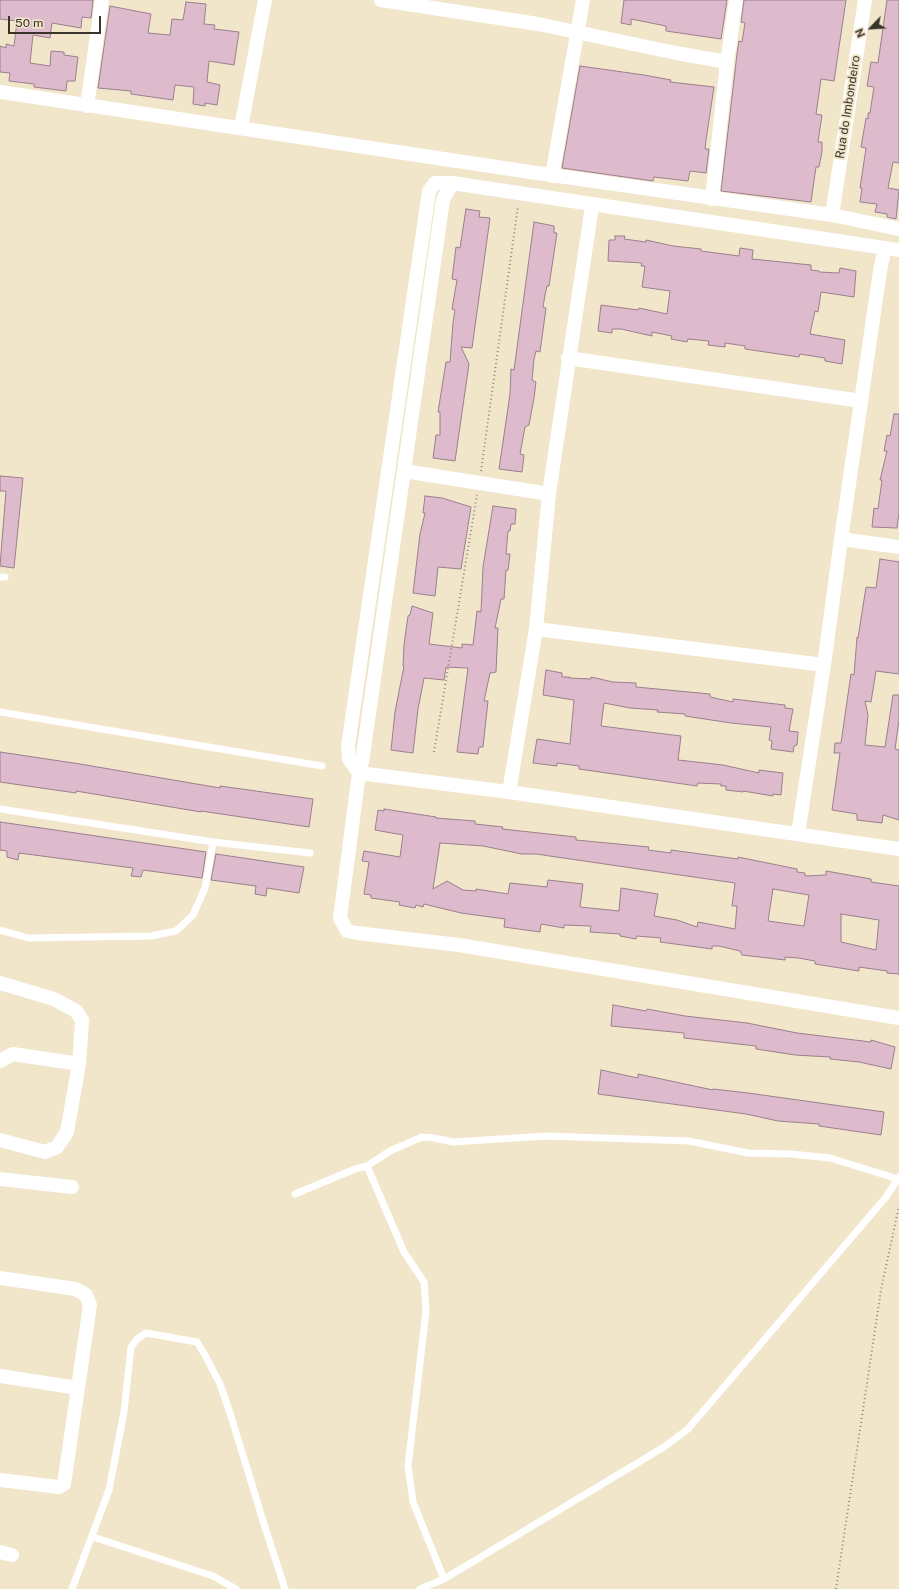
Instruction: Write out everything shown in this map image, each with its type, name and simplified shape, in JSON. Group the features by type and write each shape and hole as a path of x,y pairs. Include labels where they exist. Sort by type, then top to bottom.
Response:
{"street":[{"path":"87,106 102,0"},
{"path":"241,128 265,0"},
{"path":"381,0 578,32 676,53 727,62"},
{"path":"552,176 583,0"},
{"path":"712,199 727,62 736,0"},
{"name":"Rua do Imbondeiro","path":"832,215 865,0"},
{"path":"0,92 552,176 832,215 899,229"},
{"path":"798,834 824,665 840,539 880,271 892,249 592,206 452,184 435,183 429,191 348,746 349,759 357,770 899,849"},
{"path":"452,184 443,200 362,762 357,770 340,918 347,931 357,934 460,945 899,1018"},
{"path":"509,792 536,629 549,494 568,358 592,206"},
{"path":"568,358 861,401"},
{"path":"404,471 549,494"},
{"path":"840,539 899,547"},
{"path":"536,629 824,665"},
{"path":"0,983 54,999 76,1011 82,1020 79,1064 67,1132 57,1147 45,1152 0,1140"},
{"path":"0,1061 13,1054 79,1064"},
{"path":"0,1179 72,1186"},
{"path":"0,1278 76,1289 86,1294 90,1305 64,1484 59,1487 0,1480"},
{"path":"0,1376 78,1388"}],"lane":[{"path":"0,712 322,766"},
{"path":"0,809 213,842 310,853"},
{"path":"0,930 28,938 150,936 176,931 193,915 205,888 213,842"},
{"path":"295,1194 355,1169 367,1166 390,1151 422,1137 453,1142 547,1136 689,1141 748,1153 791,1154 830,1158 899,1178 886,1197 688,1429 664,1447 444,1579 420,1589"},
{"path":"367,1166 404,1252 424,1282 426,1311 408,1466 413,1502 444,1579"},
{"path":"72,1589 93,1537 109,1490 118,1450 132,1347 137,1339 146,1334 197,1342 220,1384 285,1589"},
{"path":"93,1537 213,1576 236,1589"}],"path":[{"path":"836,1589 881,1290 899,1206"}],"building":[{"path":"0,0 93,0 91,18 82,17 81,28 52,23 50,38 33,35 30,63 50,66 51,51 64,52 64,55 78,57 75,81 67,81 66,91 34,87 34,84 9,81 10,73 0,72 0,46 6,48 6,44 14,46 17,21 0,19"},
{"path":"624,0 727,0 721,39 666,31 666,26 631,19 631,25 621,23"},
{"path":"744,0 846,0 834,81 821,79 816,114 822,115 818,142 822,142 822,152 819,167 816,167 811,202 721,191 737,54 739,41 742,42 745,23 741,22"},
{"path":"887,0 899,0 899,163 893,162 888,188 899,190 896,219 887,217 887,214 875,212 877,204 860,202 862,188 860,188 866,148 861,147 866,118 868,119 868,113 870,113 874,87 867,86 871,62 878,63"},
{"path":"186,2 206,4 204,24 215,25 214,29 239,32 234,65 209,61 207,82 220,85 217,105 205,103 205,106 193,104 194,87 175,85 173,100 131,94 131,91 98,88 110,6 151,14 148,33 170,35 172,19 183,20"},
{"path":"580,66 644,75 671,80 670,82 714,87 705,149 709,149 706,173 690,171 688,181 654,177 653,181 562,168"},
{"path":"466,209 480,211 479,217 490,218 472,348 461,347 469,364 455,461 433,458 436,435 440,435 440,412 438,412 446,362 450,362 455,310 452,309 457,280 452,279 456,247 460,248"},
{"path":"534,222 554,226 554,233 557,233 549,286 547,286 543,307 546,308 540,352 536,351 534,359 532,380 536,382 534,398 529,425 525,427 520,454 524,455 522,472 499,469 510,394 511,369 514,370"},
{"path":"615,236 625,236 624,239 646,242 646,240 673,246 701,249 701,251 739,256 740,248 753,250 752,259 811,265 811,270 819,272 839,273 840,268 856,271 854,297 821,292 818,312 815,311 810,334 845,340 842,364 825,361 825,358 800,354 799,357 745,349 745,346 725,343 725,347 708,345 709,341 688,339 687,342 671,339 672,336 652,332 652,336 621,329 612,329 612,333 598,331 601,305 638,310 639,308 667,314 670,291 642,287 645,266 641,266 642,263 608,261 609,240 615,240"},
{"path":"894,414 899,414 899,512 897,528 872,527 874,508 878,509 882,480 880,480 887,451 884,451 887,435 890,436"},
{"path":"0,476 23,478 14,568 0,566 6,491 0,491"},
{"path":"425,496 442,498 471,507 461,569 438,567 435,596 413,593 420,534 425,513 423,513"},
{"path":"493,506 516,509 515,524 511,524 510,531 508,531 506,554 510,554 508,570 506,570 504,599 501,599 495,628 498,628 496,672 490,673 484,701 488,701 483,747 479,747 478,754 457,752 468,668 446,667 444,680 424,678 418,709 413,753 391,750 395,712 404,666 404,645 408,616 410,615 412,606 433,613 429,644 462,648 462,644 473,645 477,611 481,612 483,567"},
{"path":"880,559 899,562 899,674 876,671 871,702 865,701 868,715 865,745 885,747 893,695 899,695 899,720 895,749 899,750 899,820 883,815 882,823 857,820 857,814 832,810 840,753 834,753 835,743 841,743 851,674 854,675 857,637 858,638 866,587 876,588"},
{"path":"546,670 562,673 562,677 591,679 591,677 613,682 636,683 636,687 710,694 710,697 733,702 733,699 785,705 785,708 793,709 789,731 798,732 797,745 794,746 793,752 771,749 772,741 769,740 771,727 731,723 685,716 685,714 657,712 658,710 630,708 604,703 601,726 681,736 678,760 723,765 759,773 759,770 783,773 781,795 773,794 773,796 726,790 726,786 721,786 721,784 698,783 697,786 579,769 579,766 557,763 557,766 533,763 537,739 570,744 574,700 543,695"},
{"path":"0,752 220,788 220,786 313,799 309,827 201,812 76,791 76,793 0,782"},
{"path":"384,809 436,818 475,821 475,824 503,827 502,829 576,837 576,840 649,847 648,850 671,853 671,850 738,859 738,857 797,869 797,872 805,873 805,876 826,875 826,871 871,879 871,882 899,886 899,974 859,967 859,971 815,964 815,961 798,958 785,957 785,960 742,955 740,951 719,946 712,946 712,949 660,942 661,938 637,936 636,939 620,936 620,934 590,932 591,926 564,925 564,928 541,924 540,932 504,927 505,919 461,913 424,904 423,907 416,905 415,908 399,905 400,902 371,898 371,895 364,894 369,862 362,861 364,851 400,857 403,835 375,830 378,810 384,811","holes":["440,843 483,846 522,854 536,854 735,883 732,906 737,906 735,929 698,922 697,927 677,920 654,916 658,894 621,888 619,911 580,907 583,884 548,880 547,887 510,883 508,894 476,889 476,891 463,890 447,881 433,889","773,889 809,895 804,926 768,921","841,914 879,920 876,950 841,942"]},
{"path":"0,822 206,852 202,878 143,870 141,877 131,876 133,868 19,853 18,860 7,857 7,851 0,850"},
{"path":"216,854 304,867 299,893 267,888 266,896 255,894 256,886 211,880"},
{"path":"613,1005 646,1011 647,1009 685,1016 747,1023 797,1033 871,1042 871,1040 895,1047 891,1069 859,1062 830,1059 830,1057 795,1055 756,1049 756,1046 684,1038 684,1033 611,1026"},
{"path":"601,1070 638,1078 638,1074 713,1090 748,1093 884,1112 881,1135 819,1126 819,1124 778,1121 746,1114 598,1094"}]}
